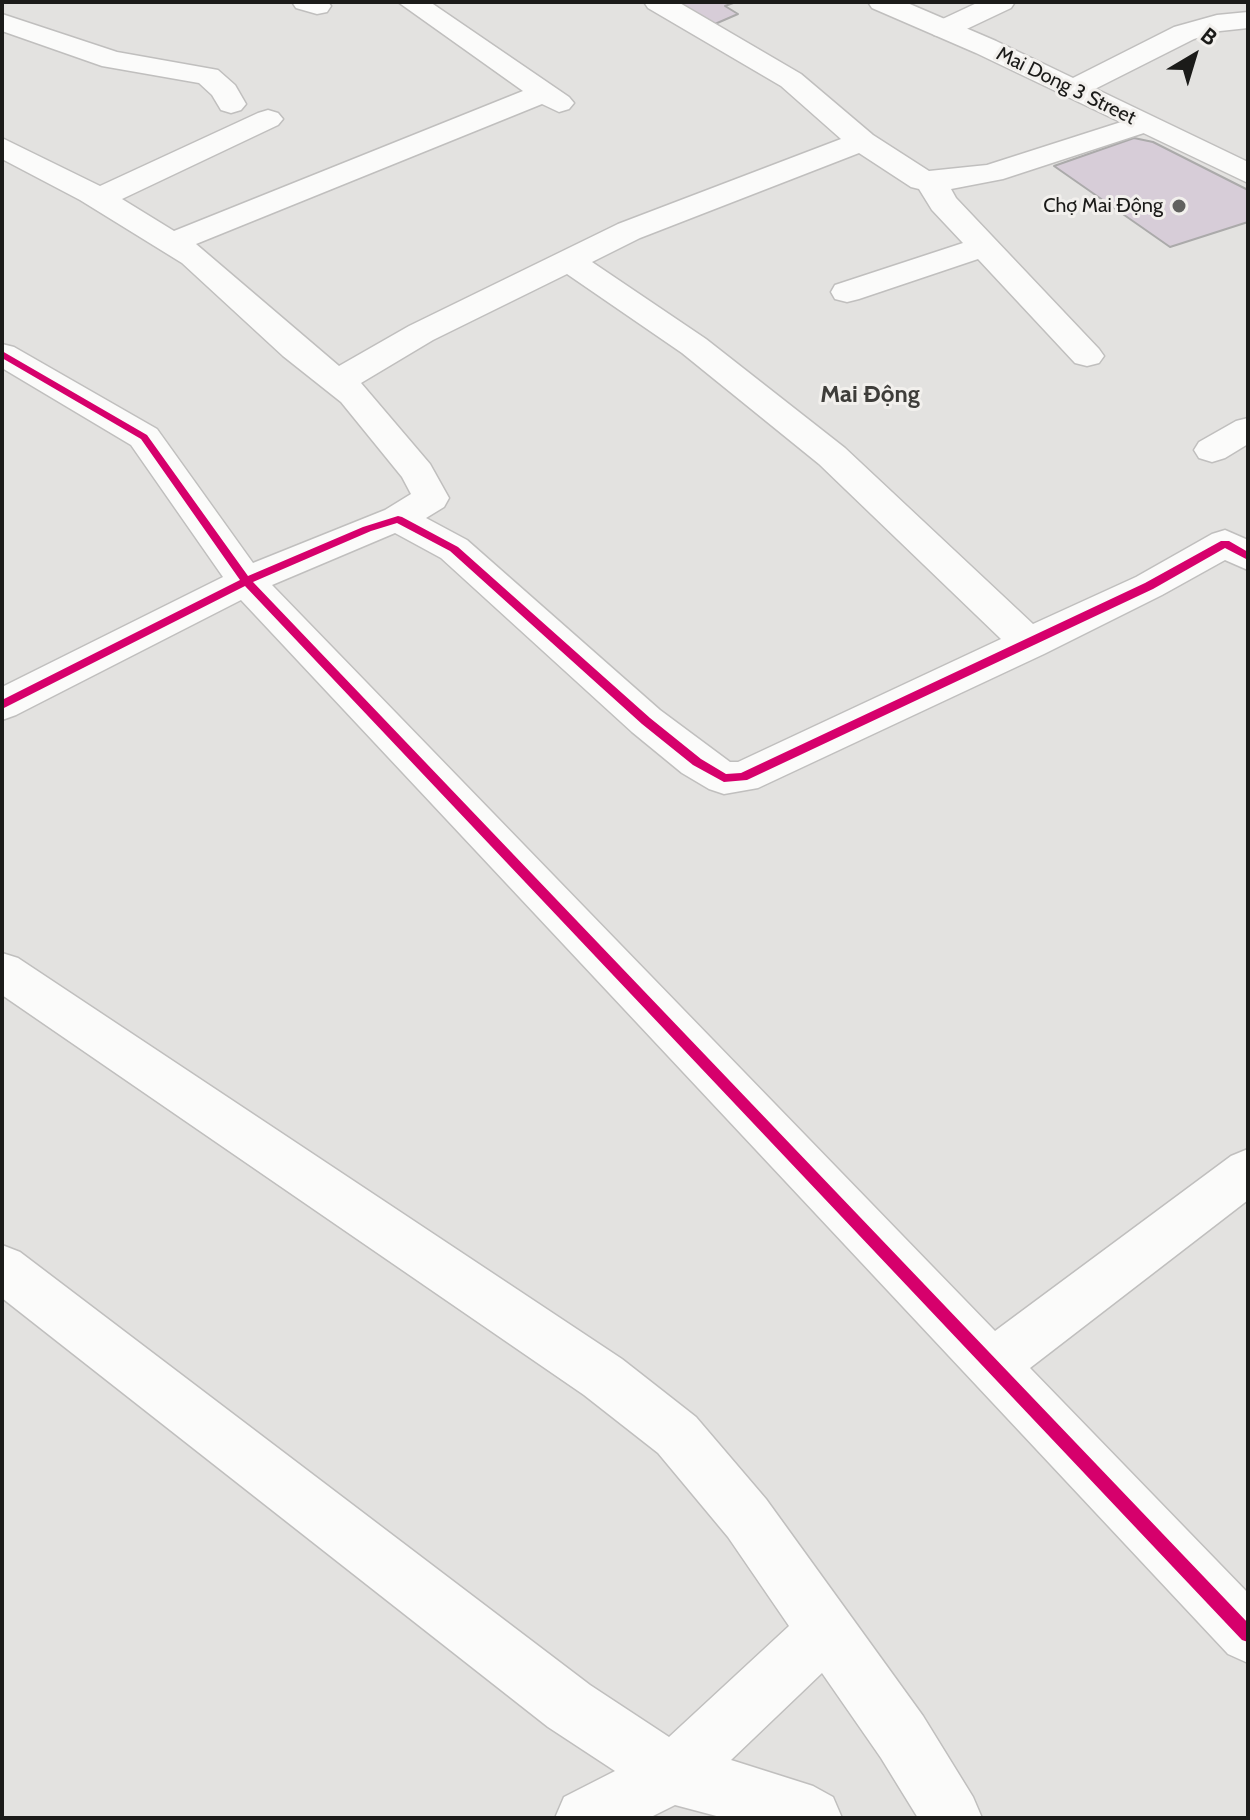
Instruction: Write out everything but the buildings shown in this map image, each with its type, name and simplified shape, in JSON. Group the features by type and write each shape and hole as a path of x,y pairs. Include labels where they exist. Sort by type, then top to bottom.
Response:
{"street":[{"path":"33,2 2,22 112,60 208,76 225,91 231,104"},
{"path":"658,2 791,80 862,141 922,180 992,173 1143,124"},
{"name":"Mai Dong 3 Street","path":"882,2 1073,89 1248,174"},
{"path":"944,29 1001,2"},
{"path":"171,243 551,98 423,4"},
{"path":"1073,89 1184,33 1217,23 1248,20"},
{"path":"99,198 268,119"},
{"path":"337,382 421,333 568,260 719,194 862,141"},
{"path":"2,147 99,198 193,256 295,349 353,394 408,461 431,498 398,519 367,529 246,581 2,705"},
{"path":"930,180 943,203 1087,356"},
{"path":"847,292 921,265 984,247"},
{"path":"568,260 694,346 832,456 1030,644"},
{"path":"2,354 144,437 246,581 1248,1634"},
{"path":"1212,450 1248,429"},
{"path":"398,519 454,549 646,721 697,762 724,778 743,777 1030,644 1149,586 1225,543 1248,557"},
{"path":"2,971 577,1359 677,1435 747,1518 902,1737 952,1818"},
{"path":"992,1365 1248,1171"},
{"path":"2,1268 569,1706 673,1774 792,1807 812,1818"},
{"path":"585,1818 673,1774 826,1630"}],"cycle path":[{"path":"2,354 144,437 246,581 1248,1634"},
{"path":"2,705 246,581 367,529 398,519 454,549 646,721 697,762 724,778 743,777 1149,586 1225,543 1248,557"}],"place":[{"name":"Chợ Mai Động","path":"1179,206"}],"district":[{"name":"Mai Động","path":"870,395"}]}
